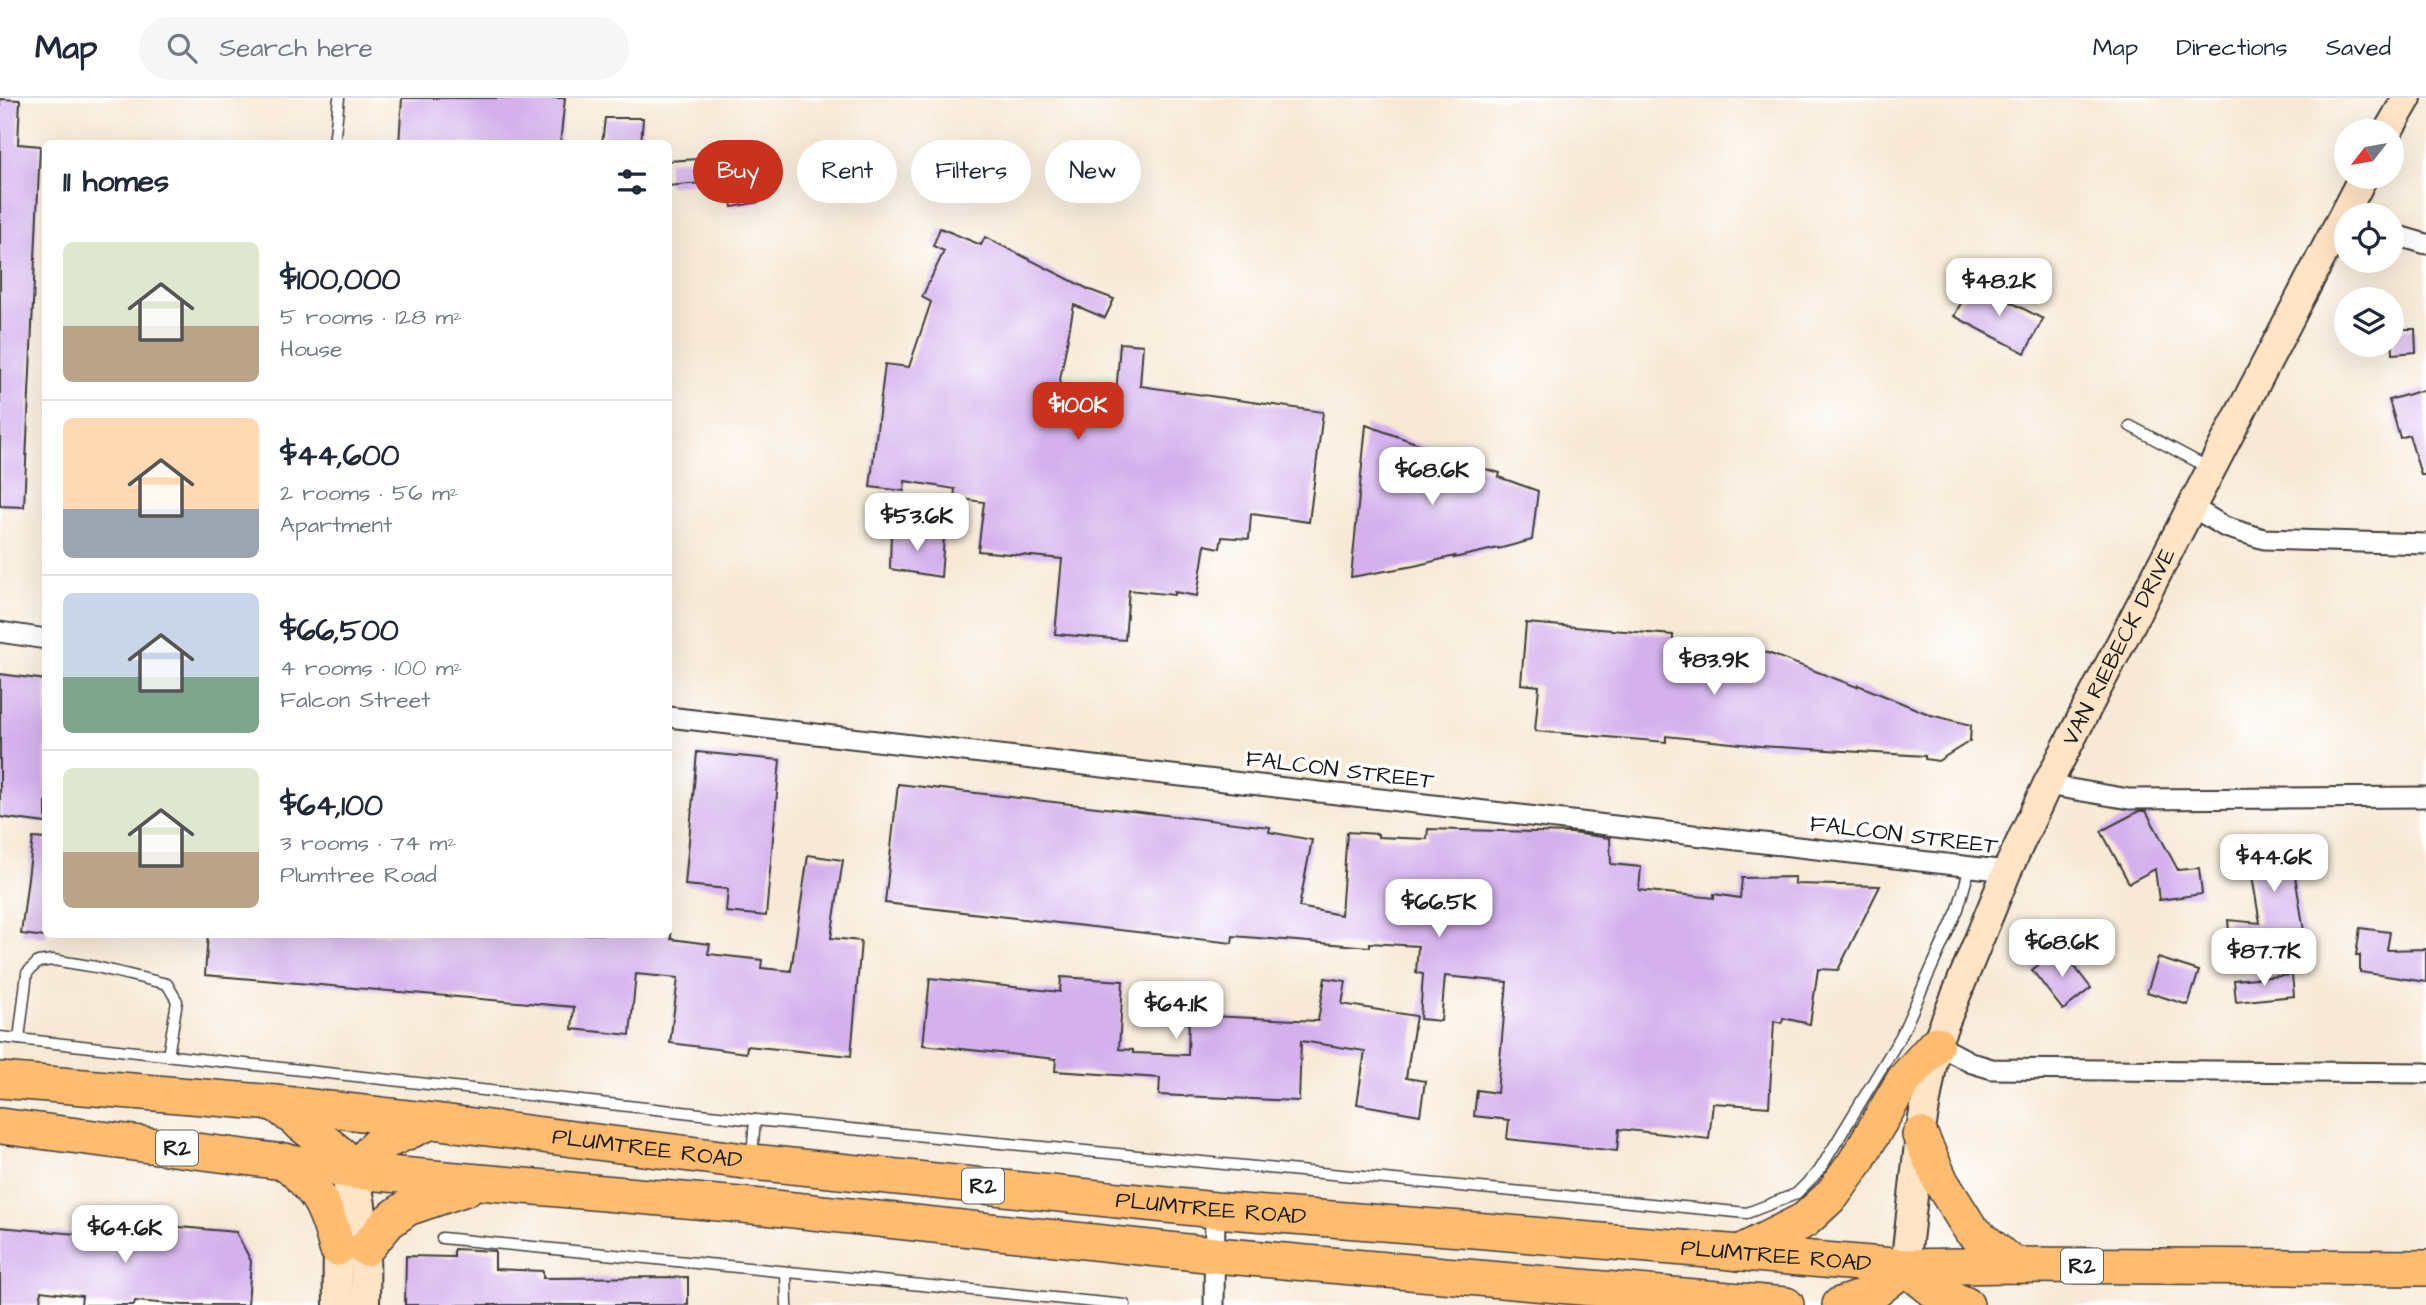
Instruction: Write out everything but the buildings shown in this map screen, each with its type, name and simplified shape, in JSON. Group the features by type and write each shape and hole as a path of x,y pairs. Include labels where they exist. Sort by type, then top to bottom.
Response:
{"highway":[{"path":"1739,1253 1805,1220 1833,1194 1855,1163 1904,1080 1936,1044"},
{"name":"PLUMTREE ROAD","path":"0,1080 275,1103 752,1162 1215,1210 1905,1267 2013,1265 2426,1268"},
{"path":"275,1103 341,1155 354,1171 377,1146 433,1121"},
{"name":"PLUMTREE ROAD","path":"0,1126 354,1171 480,1184 775,1208 1215,1255 1786,1305"},
{"path":"1920,1135 1941,1182 1971,1230 2013,1265"},
{"path":"285,1161 316,1193 351,1248 407,1208 480,1184"},
{"path":"1840,1305 1871,1294 1905,1267 1936,1292 1966,1305"}],"street":[{"path":"2395,119 2407,98"},
{"name":"VAN RIEBECK DRIVE","path":"1905,1267 1920,1135 1936,1044 2007,871 2047,785 2334,238"},
{"path":"2404,238 2426,244"},
{"path":"2192,508 2225,527 2264,539 2426,544"},
{"path":"0,632 42,638"},
{"name":"FALCON STREET","path":"672,717 2007,871"},
{"path":"2047,785 2129,799 2426,797"},
{"path":"1936,1044 1972,1063 1992,1069 2426,1073"},
{"path":"338,1305 362,1199 354,1171"},
{"path":"1214,1305 1215,1210"},
{"path":"351,1248 365,1305"}],"lane":[{"path":"334,140 339,98"},
{"path":"2130,426 2211,469"},
{"path":"0,1037 755,1120 1747,1213 1796,1194 1819,1171 1901,1036 1958,909 1970,867"},
{"path":"19,1039 27,973 38,962 53,960 167,984 177,1001 168,1056"},
{"path":"752,1162 755,1120"},
{"path":"442,1238 1125,1305"},
{"path":"786,1273 787,1305"}]}
